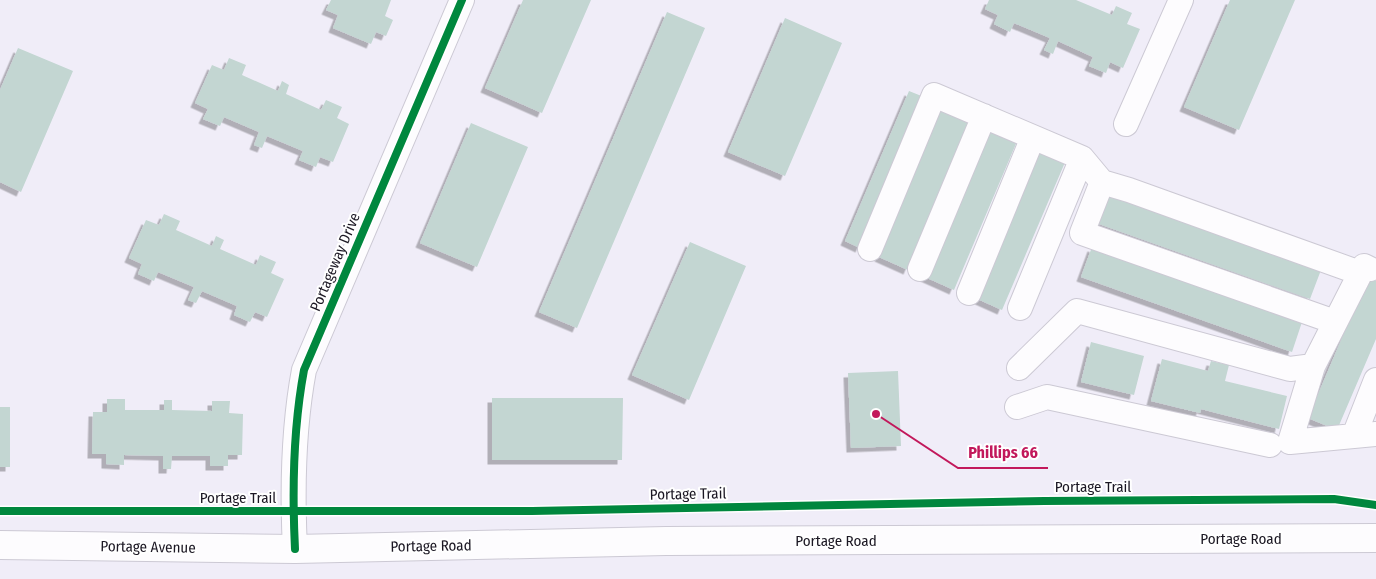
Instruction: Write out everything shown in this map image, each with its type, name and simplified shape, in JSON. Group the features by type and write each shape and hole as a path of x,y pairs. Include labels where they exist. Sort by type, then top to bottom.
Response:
{"main road":[{"name":"Portage Road","path":"295,549 666,541 1376,538"},
{"name":"Portage Avenue","path":"0,545 295,549"}],"street":[{"name":"Portageway Drive","path":"295,549 294,446 304,370 462,0"},
{"path":"1126,124 1181,0"},
{"path":"870,249 934,95 1082,158 1102,182 1368,272 1335,322 1314,366 1290,442 1365,435 1376,380"},
{"path":"920,268 984,116"},
{"path":"969,292 1033,137"},
{"path":"1020,308 1082,158"},
{"path":"1102,182 1082,233 1335,322"},
{"path":"1019,368 1077,311 1290,369 1314,366"},
{"path":"1017,407 1048,397 1270,445"}],"building":[{"path":"331,0 391,0 385,16 393,20 386,36 376,32 371,44 333,28 338,15 326,10"},
{"path":"523,0 591,0 542,113 485,88"},
{"path":"989,0 1076,0 1112,15 1116,6 1132,13 1127,24 1140,29 1123,68 1110,62 1106,73 1089,66 1093,57 1058,41 1053,54 1044,50 1050,38 1014,23 1010,32 994,24 998,15 985,9"},
{"path":"1230,0 1295,0 1239,130 1184,107"},
{"path":"667,12 705,28 577,328 539,312"},
{"path":"785,18 842,43 785,176 728,152"},
{"path":"18,48 73,71 21,192 0,182 0,90"},
{"path":"229,58 246,65 242,75 278,91 282,81 289,85 286,94 321,110 326,100 342,107 337,118 349,124 333,162 320,157 316,167 299,160 303,151 267,136 262,148 254,145 259,132 224,117 220,126 203,119 208,109 195,103 212,65 224,70"},
{"path":"909,91 924,97 860,248 845,241"},
{"path":"942,107 971,119 908,270 879,257"},
{"path":"471,123 528,147 477,267 420,243"},
{"path":"989,127 1018,139 954,290 925,277"},
{"path":"1037,148 1066,160 1002,310 973,297"},
{"path":"1110,194 1321,270 1310,299 1099,224"},
{"path":"164,214 180,221 176,230 212,246 216,236 224,240 220,249 256,265 260,255 276,262 271,273 284,279 267,317 255,312 250,322 234,315 237,306 202,291 196,303 188,300 194,287 158,272 154,281 138,274 142,264 129,258 146,220 159,225"},
{"path":"690,242 746,266 689,400 632,375"},
{"path":"1092,247 1302,322 1292,352 1081,277"},
{"path":"1368,277 1376,281 1376,339 1337,430 1308,418"},
{"path":"1091,342 1144,356 1134,395 1081,382"},
{"path":"1162,359 1208,371 1211,361 1229,365 1225,381 1287,396 1279,429 1201,409 1200,413 1151,401"},
{"path":"898,371 901,446 851,448 848,373"},
{"path":"492,398 623,398 622,460 492,460"},
{"path":"107,399 125,399 125,410 164,410 164,400 172,400 172,410 212,411 212,401 230,401 229,413 243,414 242,455 228,455 228,466 210,466 210,456 172,456 171,469 163,469 163,456 124,455 124,465 106,464 106,454 92,454 93,412 107,412"},
{"path":"0,407 10,407 10,467 0,467"}],"cycle path":[{"path":"295,549 294,459 300,392 304,370 462,0"},
{"name":"Portage Trail","path":"0,511 532,511 1044,501 1334,499 1376,505"}],"place":[{"name":"Phillips 66","path":"876,414"}]}
